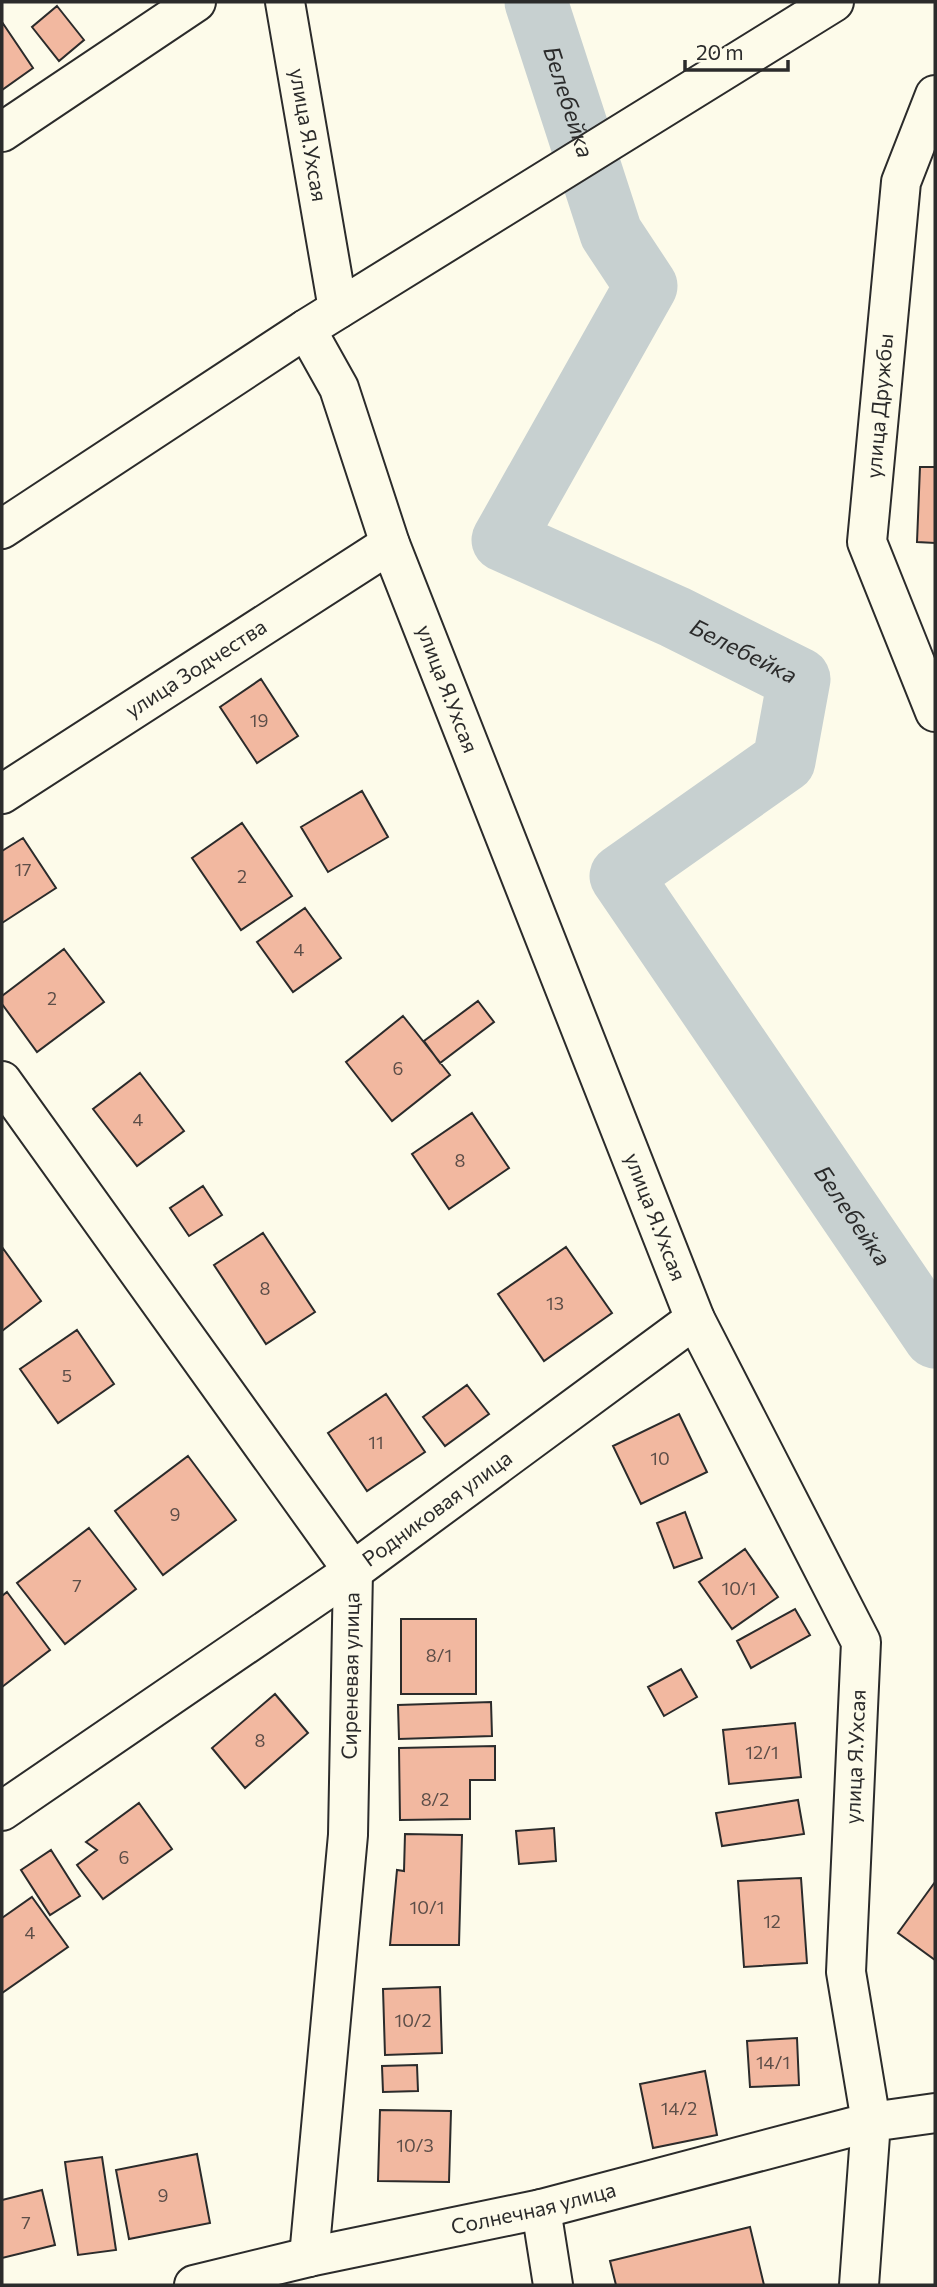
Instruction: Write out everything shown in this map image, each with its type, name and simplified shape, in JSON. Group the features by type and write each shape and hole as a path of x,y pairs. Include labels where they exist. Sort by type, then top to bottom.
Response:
{"street":[{"path":"2,132 196,2"},
{"name":"улица Я.Ухсая","path":"285,2 338,309"},
{"path":"2,529 306,329 834,2"},
{"name":"улица Дружбы","path":"935,95 901,182 867,542 935,712"},
{"name":"улица Я.Ухсая","path":"306,329 340,388 390,544 695,1319 861,1642 846,1972 871,2122 859,2285"},
{"name":"улица Зодчества","path":"2,794 390,544"},
{"name":"Сиреневая улица","path":"2,1081 353,1571 348,1835 309,2257"},
{"name":"Родниковая улица","path":"4,1804 353,1571 695,1319"},
{"name":"Солнечная улица","path":"194,2285 309,2257 541,2209 871,2122 935,2113"},
{"path":"541,2209 553,2285"}],"building":[{"path":"57,6 84,40 59,61 32,27"},
{"path":"2,22 33,68 2,90"},
{"path":"920,467 935,467 935,543 917,542"},
{"path":"261,679 298,736 257,763 220,707"},
{"path":"362,791 388,837 328,872 301,827"},
{"path":"242,823 292,896 241,930 192,858"},
{"path":"23,838 56,888 2,923 2,851"},
{"path":"305,908 341,958 293,992 257,942"},
{"path":"64,949 104,1002 37,1052 2,1004 2,996"},
{"path":"478,1001 494,1022 440,1063 424,1041"},
{"path":"403,1016 450,1075 392,1121 346,1062"},
{"path":"140,1073 184,1131 137,1166 93,1109"},
{"path":"472,1113 509,1168 449,1209 412,1154"},
{"path":"203,1186 222,1215 189,1236 170,1208"},
{"path":"263,1233 315,1312 266,1344 214,1265"},
{"path":"2,1247 41,1301 2,1331"},
{"path":"566,1247 612,1313 544,1361 498,1294"},
{"path":"77,1330 114,1384 58,1423 20,1369"},
{"path":"467,1385 489,1414 445,1446 423,1417"},
{"path":"386,1394 425,1452 367,1491 328,1433"},
{"path":"679,1414 707,1472 641,1504 613,1446"},
{"path":"188,1456 236,1520 163,1575 115,1511"},
{"path":"685,1512 702,1558 674,1568 657,1523"},
{"path":"89,1528 136,1589 65,1644 17,1583"},
{"path":"745,1549 778,1597 732,1629 699,1582"},
{"path":"7,1592 50,1650 2,1687 2,1596"},
{"path":"795,1609 810,1635 751,1668 737,1641"},
{"path":"401,1619 476,1619 476,1694 401,1694"},
{"path":"681,1669 697,1697 664,1716 648,1687"},
{"path":"275,1694 308,1733 245,1788 212,1748"},
{"path":"491,1702 492,1736 399,1739 398,1705"},
{"path":"795,1723 801,1777 729,1784 723,1730"},
{"path":"495,1746 495,1780 470,1780 470,1819 400,1820 399,1748"},
{"path":"798,1800 804,1834 722,1846 716,1813"},
{"path":"139,1803 172,1849 103,1899 77,1865 97,1850 86,1842"},
{"path":"554,1828 556,1861 519,1864 516,1831"},
{"path":"405,1834 462,1835 459,1945 390,1945 397,1870 404,1871"},
{"path":"51,1850 80,1896 50,1915 21,1870"},
{"path":"801,1878 807,1963 744,1967 738,1881"},
{"path":"935,1882 935,1960 898,1933"},
{"path":"32,1897 68,1947 2,1993 2,1918"},
{"path":"440,1987 442,2053 385,2055 383,1989"},
{"path":"797,2038 799,2085 750,2087 747,2041"},
{"path":"417,2065 418,2091 383,2092 382,2066"},
{"path":"705,2071 717,2135 653,2148 640,2084"},
{"path":"380,2110 451,2111 449,2182 378,2181"},
{"path":"197,2154 210,2223 129,2239 116,2170"},
{"path":"102,2157 116,2250 78,2255 65,2162"},
{"path":"42,2190 55,2245 2,2258 2,2200"},
{"path":"750,2227 764,2285 616,2285 610,2261"}],"waterway":[{"name":"Белебейка","path":"536,2 611,233 646,286 503,540 675,617 799,679 784,761 621,876 935,1337"}]}
